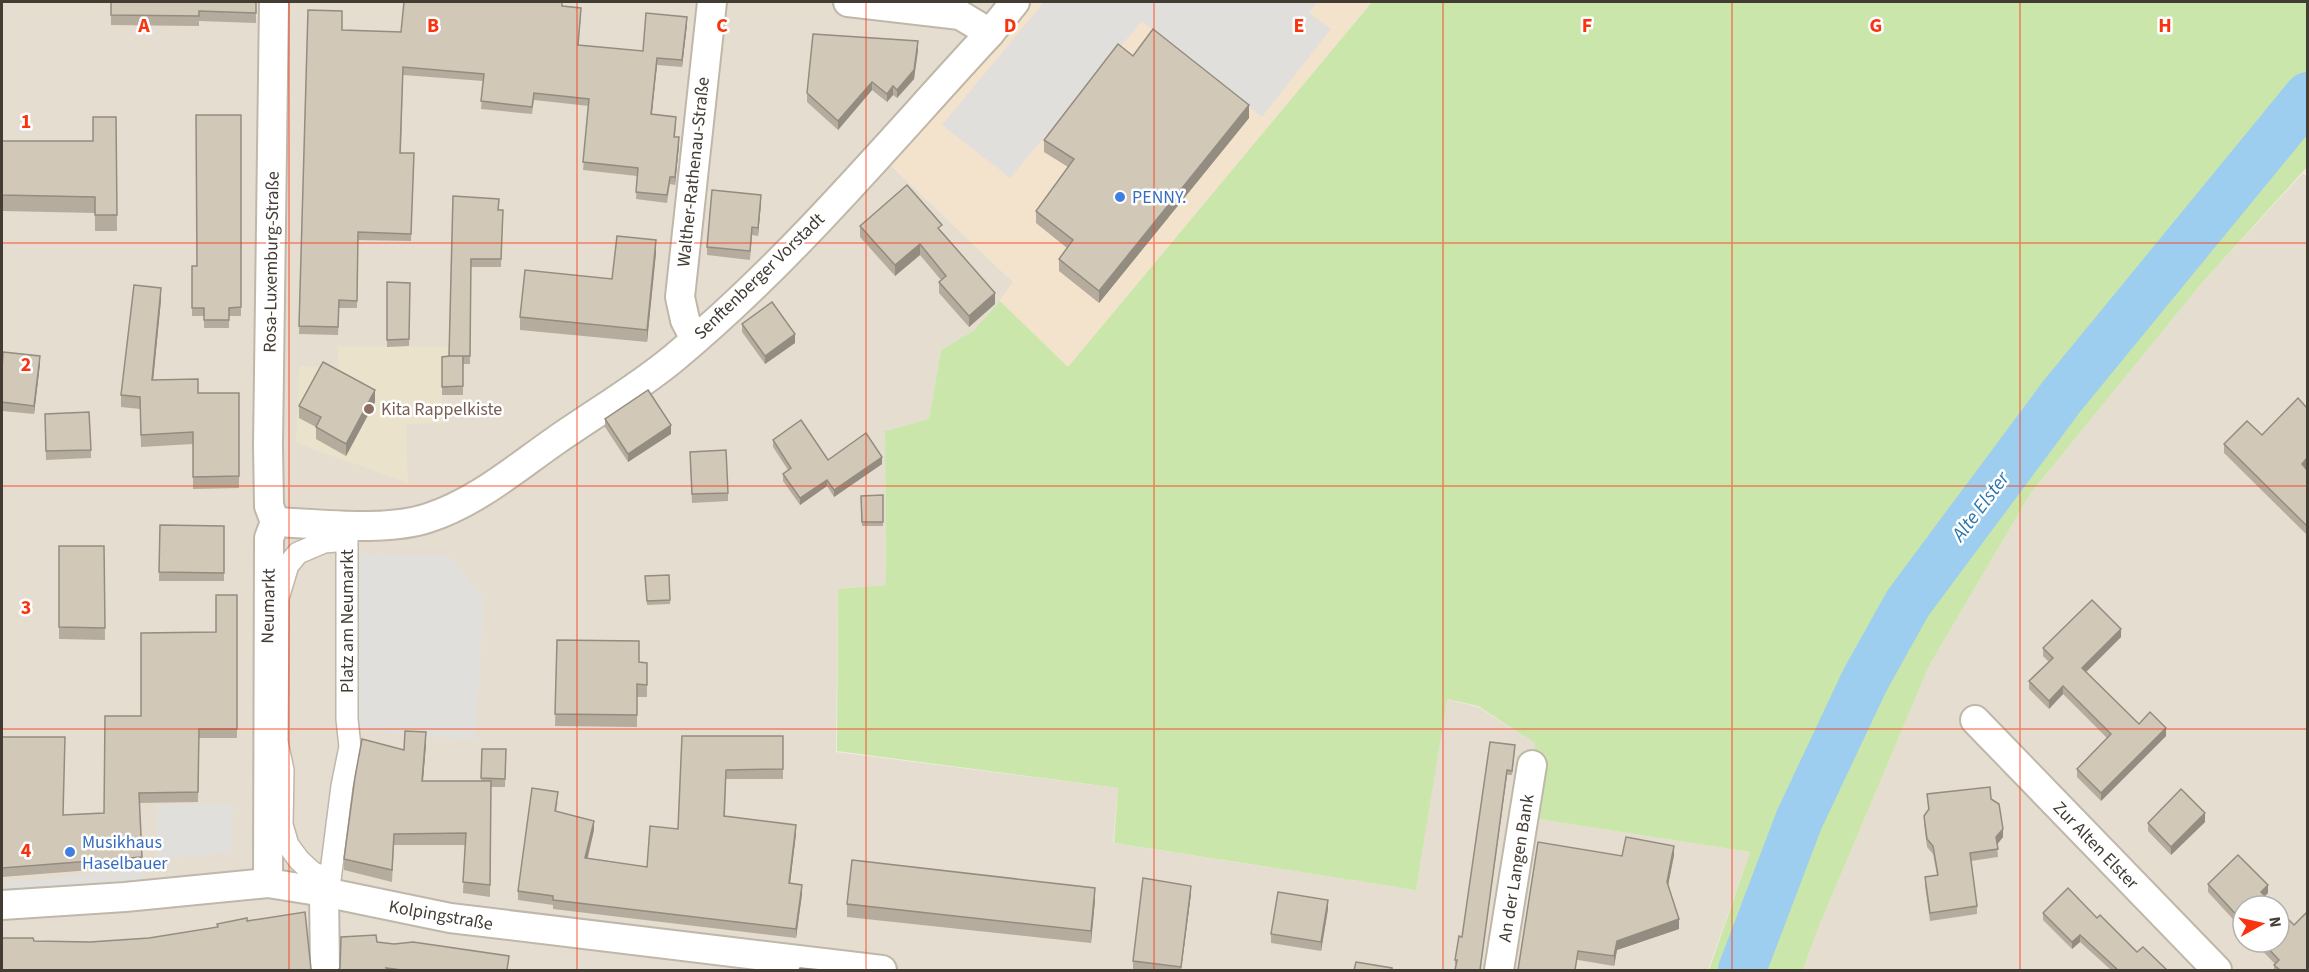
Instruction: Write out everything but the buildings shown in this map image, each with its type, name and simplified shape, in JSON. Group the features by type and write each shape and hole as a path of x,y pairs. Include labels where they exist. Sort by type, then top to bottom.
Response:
{"street":[{"name":"Rosa-Luxemburg-Straße","path":"274,2 268,446 269,506 275,522"},
{"name":"Walther-Rathenau-Straße","path":"696,339 685,320 680,297 712,2"},
{"path":"848,2 960,15 990,33"},
{"name":"Senftenberger Vorstadt","path":"275,522 393,524 426,519 463,505 658,369 696,339 788,251 990,33 1015,2"},
{"name":"Neumarkt","path":"267,883 269,538 275,522"},
{"name":"Platz am Neumarkt","path":"328,880 330,880 312,872 299,860 288,845 282,825 283,770 277,733 278,598 288,565 298,553 324,542 347,540 350,747 342,786 328,880"},
{"name":"Zur Alten Elster","path":"1975,720 2217,970"},
{"name":"An der Langen Bank","path":"1499,970 1532,765"},
{"path":"321,970 328,880"},
{"name":"Kolpingstraße","path":"2,905 328,880 450,918 882,970"}],"shaded area":[{"path":"2,2 1014,2 879,154 1013,282 1000,301 973,331 941,350 929,419 885,431 886,585 838,589 836,752 1118,788 1113,843 1416,890 1446,699 1478,707 1535,743 1525,817 1750,852 1708,970 892,970 324,891 2,904"},
{"path":"1015,2 1372,2 1068,367 1000,301 1013,282 880,155"},
{"path":"1044,2 1318,2 1309,13 1331,29 1262,117 1142,21 1010,178 942,125"},
{"path":"2303,173 2308,178 2307,970 1803,970 1817,931 1929,666 2030,494 2201,284"},
{"name":"Kita Rappelkiste","path":"338,346 449,347 449,365 442,381 442,423 406,424 408,483 296,443 299,366 338,367"},
{"path":"348,554 449,556 484,599 475,740 348,730"},
{"path":"233,804 230,852 157,859 158,805"},
{"path":"142,870 143,884 2,895 2,883"},
{"path":"267,884 873,970 2,970 2,907"}],"green space":[{"path":"1372,2 2307,2 2307,167 2201,284 2030,494 1929,666 1817,931 1803,970 1709,970 1750,852 1525,817 1535,743 1478,706 1447,699 1416,890 1114,843 1118,788 837,751 838,589 886,585 885,431 929,419 941,350 973,331 1000,301 1068,367"}],"waterway":[{"name":"Alte Elster","path":"1742,970 1799,820 1865,680 1908,603 2062,396 2308,96"}],"place":[{"name":"PENNY.","path":"1120,197"},
{"name":"Kita Rappelkiste","path":"369,409"},
{"name":"Musikhaus Haselbauer","path":"70,852"}]}
